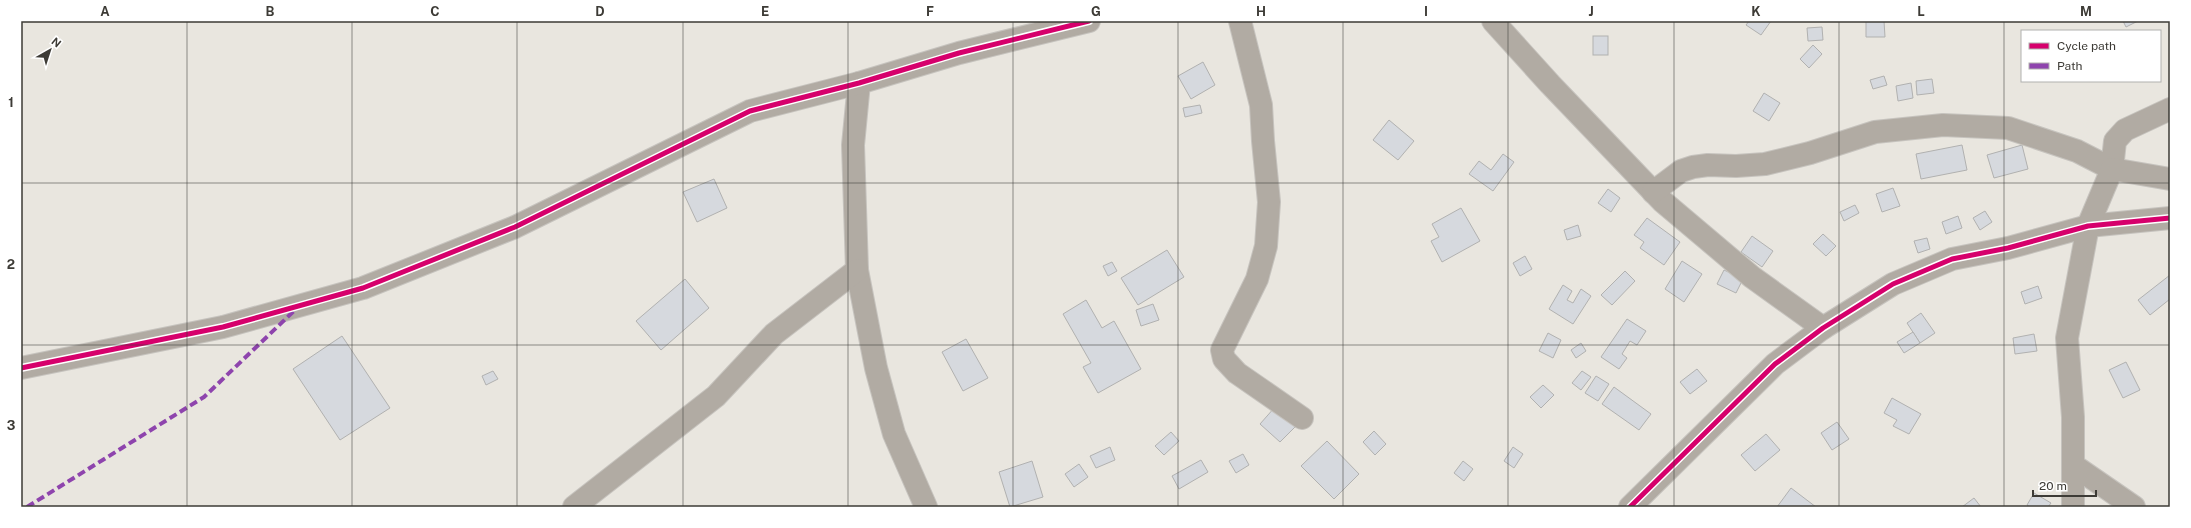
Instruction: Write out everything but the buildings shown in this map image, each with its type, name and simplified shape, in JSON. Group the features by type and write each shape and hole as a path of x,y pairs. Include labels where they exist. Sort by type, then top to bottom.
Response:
{"street":[{"path":"21,368 223,327 363,288 516,227 750,111 859,83 959,53 1089,21"},
{"path":"1240,21 1261,105 1269,202 1266,246 1257,279 1222,350 1224,359 1236,373 1302,418"},
{"path":"1493,21 1653,192 1752,277 1823,328"},
{"path":"859,83 853,145 857,270 876,368 894,434 926,507"},
{"path":"2073,507 2073,417 2067,338 2088,226 2112,168 2116,141 2126,130 2170,108"},
{"path":"1653,192 1681,171 1693,167 1708,165 1736,166 1765,164 1810,153 1875,132 1943,124 2008,128 2077,151 2112,168 2170,179"},
{"path":"1630,507 1775,364 1823,328 1893,284 1952,259 2008,248 2088,226 2170,218"},
{"path":"574,507 716,396 774,334 857,270"},
{"path":"2073,465 2134,507"}],"marked path":[{"path":"27,507 204,397 297,308"}],"cycle path":[{"path":"21,368 223,327 363,288 515,227 750,111 859,83 959,53 1089,21"},
{"path":"1630,507 1775,364 1823,328 1893,284 1952,259 2008,248 2088,226 2170,218"}]}
